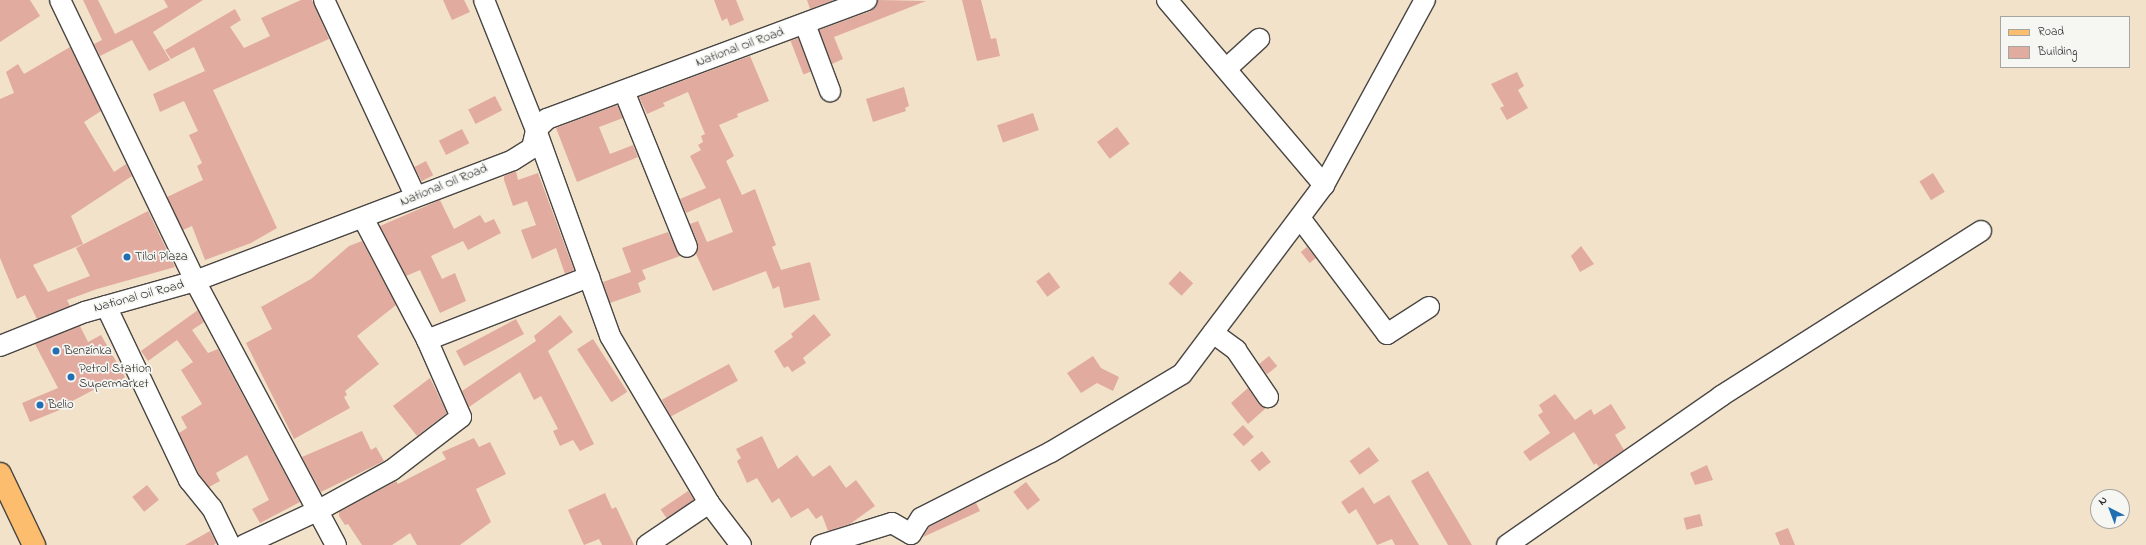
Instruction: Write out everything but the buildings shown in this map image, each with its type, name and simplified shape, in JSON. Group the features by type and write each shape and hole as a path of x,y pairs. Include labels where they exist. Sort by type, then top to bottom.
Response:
{"main road":[{"path":"0,474 34,545"}],"street":[{"path":"60,0 194,281 336,545"},
{"path":"324,0 416,197"},
{"path":"484,0 536,130 610,336 709,503 741,545"},
{"name":"National Oil Road","path":"0,346 85,312 194,281 513,160 532,148 536,130 547,119 624,92 867,0"},
{"path":"1167,0 1324,185"},
{"path":"821,545 892,523 916,539 921,518 1050,452 1182,374 1324,185 1426,0"},
{"path":"805,24 830,91"},
{"path":"1226,69 1259,39"},
{"path":"624,92 687,247"},
{"path":"244,545 318,510 392,470 461,417 427,340 363,218"},
{"path":"1300,218 1387,334 1429,307"},
{"path":"1515,543 1721,396 1982,231"},
{"path":"427,340 589,277"},
{"path":"106,306 189,480 212,508 230,545"},
{"path":"1213,333 1236,350 1268,397"},
{"path":"647,545 709,503"}],"place":[{"name":"Tiloi Plaza","path":"127,257"},
{"name":"Benzínka","path":"56,351"},
{"name":"Petrol Station Supermarket","path":"71,377"},
{"name":"Belio","path":"40,405"}]}
